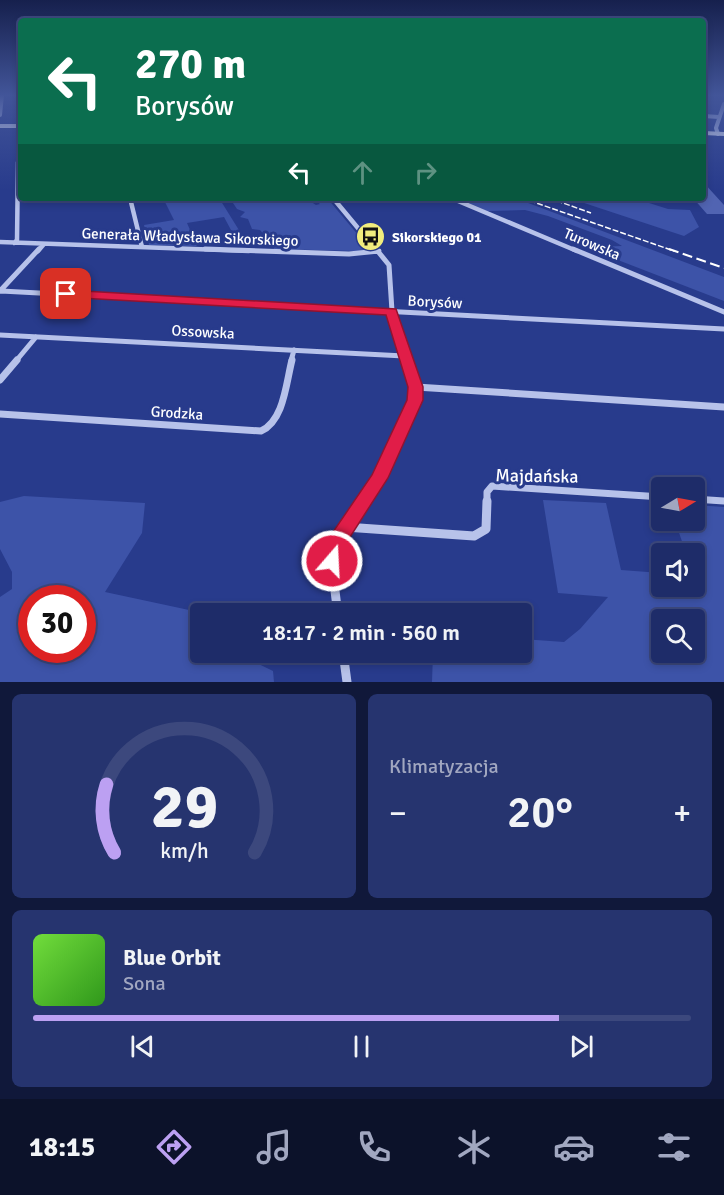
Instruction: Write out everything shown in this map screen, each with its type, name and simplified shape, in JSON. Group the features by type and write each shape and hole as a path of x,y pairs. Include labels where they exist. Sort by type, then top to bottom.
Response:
{"street":[{"path":"706,133 721,134"},
{"path":"14,243 17,240 18,201"},
{"path":"131,201 142,247"},
{"path":"336,201 389,265 392,311 404,356 416,387 415,400 380,478 345,527 335,548 332,561 337,603"},
{"name":"Turowska","path":"458,201 724,312"},
{"name":"Generała Władysława Sikorskiego","path":"0,242 349,254 379,251"},
{"path":"0,291 44,244"},
{"name":"Borysów","path":"0,291 724,330"},
{"name":"Ossowska","path":"0,335 404,356"},
{"path":"0,380 36,337"},
{"name":"Grodzka","path":"0,414 261,431 270,428 277,417 294,350"},
{"path":"416,387 724,406"},
{"name":"Majdańska","path":"345,527 474,536 486,529 487,492 492,486 651,496"},
{"path":"705,500 724,501"},
{"path":"344,663 346,682"}],"shaded area":[{"path":"164,201 221,201 242,235 231,230 224,217 187,223 197,246 149,245 144,225 174,220"},
{"path":"232,201 310,201 316,205 320,204 316,201 330,201 369,248 364,251 274,249 271,240 260,230 252,229 248,219 240,217 245,212 237,209"},
{"path":"464,201 523,201 724,277 724,301 592,250 594,247 622,246 612,240 548,216 525,210 487,211"},
{"path":"578,201 653,201 646,202 668,209 690,210 699,227 684,236"},
{"path":"24,496 145,503 142,533 105,592 190,610 190,663 256,663 273,671 274,682 0,682 0,597 12,589 12,572 0,549 0,502"},
{"path":"543,500 606,503 621,570 651,572 651,597 705,597 705,543 683,543 678,531 705,531 705,506 724,507 724,682 432,682 433,663 532,663 532,640 564,642 580,629 608,597 558,593"}],"building":[{"path":"706,185 724,205 724,214 707,214 696,201 706,201"}],"railway":[{"path":"531,201 674,251"},
{"path":"557,201 591,213"},
{"path":"669,249 724,268"}],"place":[{"name":"Sikorskiego 01","path":"371,237"}],"route":[{"path":"66,294 392,311 400,345 417,393 380,478 345,527 335,548 332,561"}]}
